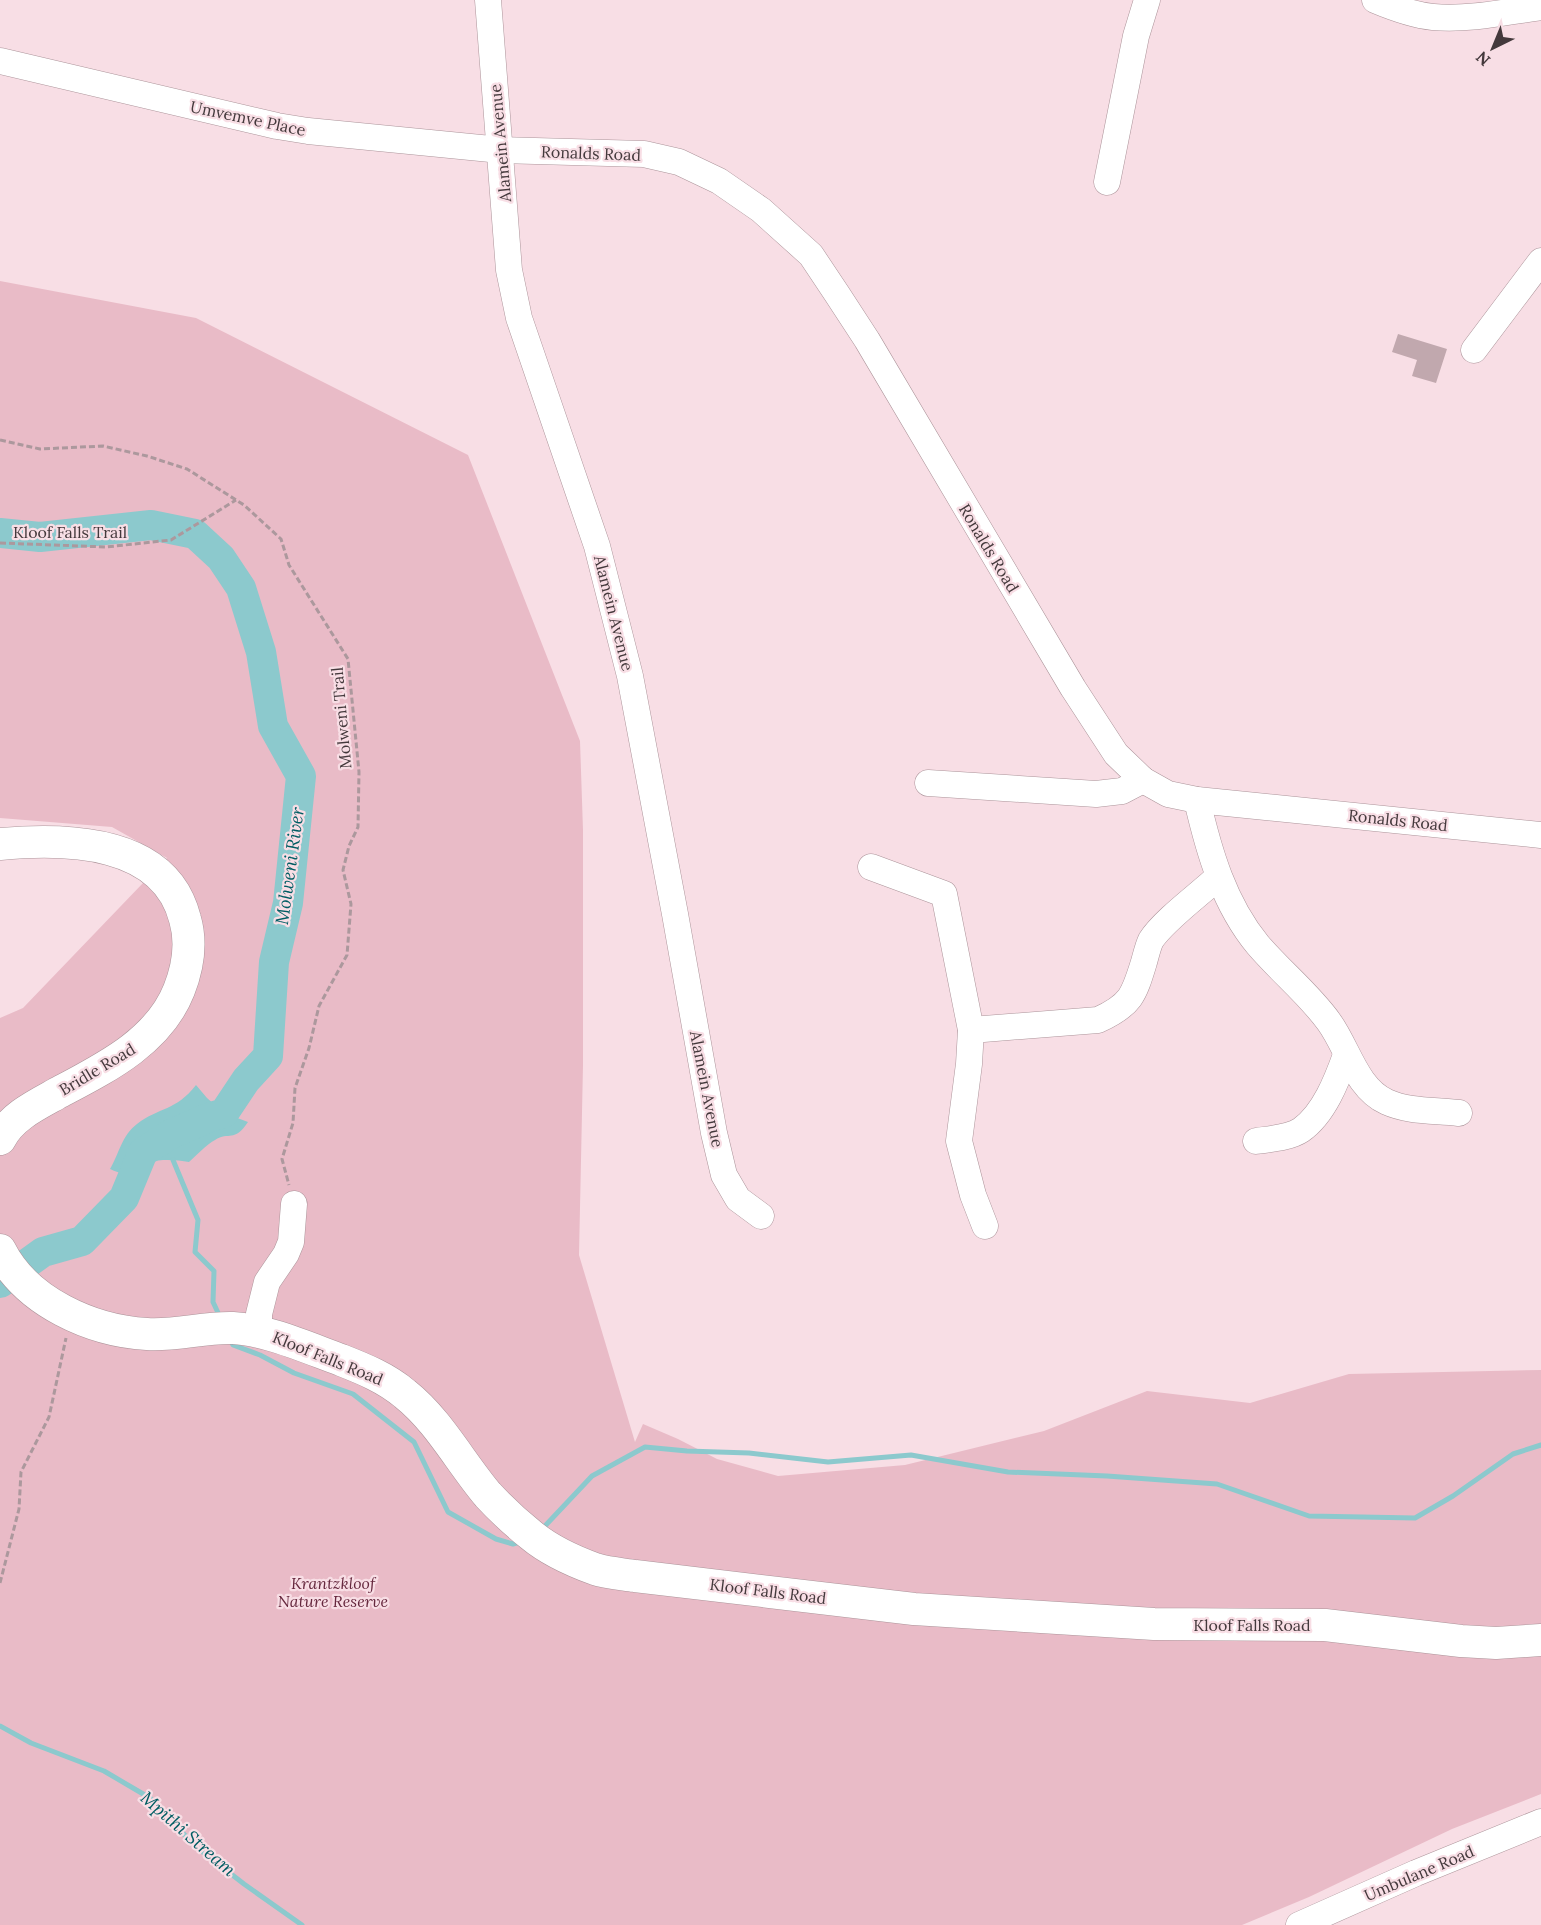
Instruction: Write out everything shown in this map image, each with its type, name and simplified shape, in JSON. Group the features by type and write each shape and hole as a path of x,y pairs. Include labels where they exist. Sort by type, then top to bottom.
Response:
{"main road":[{"name":"Bridle Road","path":"0,844 57,841 104,849 140,861 155,870 176,895 189,932 189,957 185,975 172,1005 141,1042 121,1057 19,1116 3,1132 0,1139"},
{"path":"9,1264 60,1309 82,1320"},
{"name":"Kloof Falls Road","path":"82,1320 105,1329 148,1334 237,1330 275,1336 342,1360 382,1378 406,1395 423,1413 443,1435 488,1494 508,1515 540,1541 564,1556 597,1569 635,1576 914,1609 1154,1624 1325,1625 1496,1643 1541,1640"}],"street":[{"name":"Alamein Avenue","path":"488,0 509,270 519,318 597,546 630,676 714,1133 724,1175 738,1199 761,1216"},
{"path":"1107,182 1136,36 1147,0"},
{"path":"1375,0 1416,15 1433,17 1541,11"},
{"name":"Umvemve Place","path":"0,61 277,126 501,150"},
{"name":"Ronalds Road","path":"501,150 644,154 679,162 719,181 761,210 810,255 867,340 1073,688 1116,754 1143,780 1168,794 1197,800 1541,835"},
{"path":"1474,350 1541,261"},
{"path":"928,783 1096,794 1122,790 1143,780"},
{"path":"1197,800 1207,844 1218,877 1236,914 1258,945 1331,1024 1346,1055 1361,1077 1374,1092 1387,1102 1407,1108 1459,1113"},
{"path":"871,867 944,893 971,1030 959,1141 973,1195 985,1226"},
{"path":"971,1030 1098,1020 1115,1013 1128,1002 1136,988 1151,941 1164,926 1218,877"},
{"path":"1256,1141 1274,1139 1300,1131 1314,1118 1338,1076 1346,1055"},
{"path":"237,1330 259,1314 267,1282 286,1254 291,1242 294,1204"},
{"name":"Umbulane Road","path":"1299,1925 1416,1873 1541,1822"}],"path":[{"name":"Molweni Trail","path":"0,440 40,449 103,446 147,456 187,469 244,504 281,539 289,565 348,659 359,772 358,827 349,846 343,870 351,903 347,955 319,1006 309,1048 295,1088 293,1123 282,1159 294,1204"},
{"name":"Kloof Falls Trail","path":"0,543 106,547 171,540 236,500"},
{"path":"0,1584 19,1509 21,1472 49,1417 65,1339 82,1320"}],"green space":[{"name":"Krantzkloof Nature Reserve","path":"0,281 196,318 468,455 580,741 583,830 583,1065 579,1255 635,1442 643,1424 717,1459 778,1476 905,1465 1044,1431 1147,1391 1250,1403 1349,1374 1541,1370 1541,1794 1452,1829 1309,1897 1242,1925 0,1925 0,1018 23,1008 167,858 112,827 0,818"}],"water":[{"path":"196,1085 224,1113 248,1122 235,1135 215,1140 189,1162 155,1161 127,1173 110,1169 124,1139 132,1128 181,1100"}],"building":[{"path":"1398,334 1447,349 1436,383 1412,376 1417,360 1392,352"}],"waterway":[{"name":"Molweni River","path":"0,533 40,537 151,525 195,534 221,558 241,588 261,652 273,726 301,776 288,903 274,962 268,1056 246,1080 224,1113 171,1134 143,1152 124,1198 82,1241 43,1252 0,1283"},
{"path":"173,1160 198,1220 195,1252 214,1271 213,1302 220,1317"},
{"path":"230,1339 233,1345 260,1355 294,1373 353,1394 414,1442 448,1512 496,1539 513,1544 523,1541"},
{"path":"544,1527 592,1476 645,1447 749,1453 828,1462 911,1455 1008,1472 1217,1484 1309,1516 1415,1518 1453,1496 1513,1454 1541,1445"},
{"name":"Mpithi Stream","path":"0,1726 31,1743 104,1771 150,1798 195,1846 302,1925"}]}
